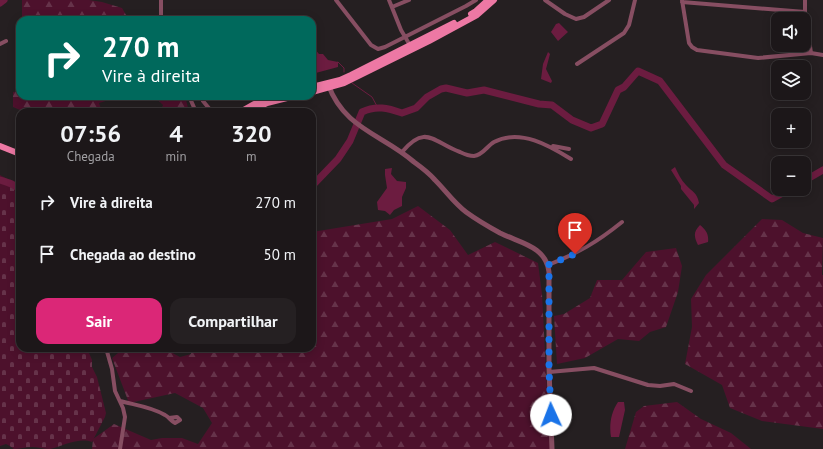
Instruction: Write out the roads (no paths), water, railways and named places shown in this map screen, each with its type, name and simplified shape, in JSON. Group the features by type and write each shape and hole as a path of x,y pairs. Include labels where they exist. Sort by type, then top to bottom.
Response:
{"main road":[{"path":"411,48 476,11 488,0"},
{"path":"316,90 352,79 478,15 494,0"},
{"path":"316,87 329,85"},
{"path":"248,108 266,100"},
{"path":"257,108 267,103 279,100"},
{"path":"0,142 16,148"},
{"path":"0,146 16,152"}],"street":[{"path":"161,0 161,16"},
{"path":"336,0 371,45 378,49 383,48 476,0"},
{"path":"389,0 411,48"},
{"path":"392,8 409,0"},
{"path":"545,0 565,14 576,19 584,17 609,0"},
{"path":"577,64 624,33 629,25 635,0"},
{"path":"728,6 729,0"},
{"path":"805,0 805,12 682,1 689,43 697,50 758,58 811,53 823,55"},
{"path":"0,44 6,42"},
{"path":"329,85 342,109 354,122 364,130 402,152 434,179 467,213 500,233 530,245 542,256 548,265 549,372 552,449"},
{"path":"203,101 209,108"},
{"path":"402,152 417,139 427,136 433,138 447,148 472,156 479,155 495,141 505,138 530,139 569,149"},
{"path":"549,145 571,159"},
{"path":"548,265 594,244 622,222"},
{"path":"107,352 112,369 115,391 125,417 120,449"},
{"path":"549,372 594,368 654,386 674,384 691,391"},
{"path":"120,401 155,410 169,418"}],"waterway":[{"path":"0,3 4,0"},
{"path":"338,62 344,68 344,72"},
{"path":"316,182 338,159 350,141 362,112 372,108 382,108 402,113 416,108 427,97 441,89 446,88 467,93 484,90 539,104 552,105 572,120 591,128 602,124 618,90 624,87 638,71 660,81 724,165 772,199 777,196"},
{"path":"352,83 372,97 378,108"},
{"path":"811,177 823,170"},
{"path":"0,180 8,182 16,187"}]}
